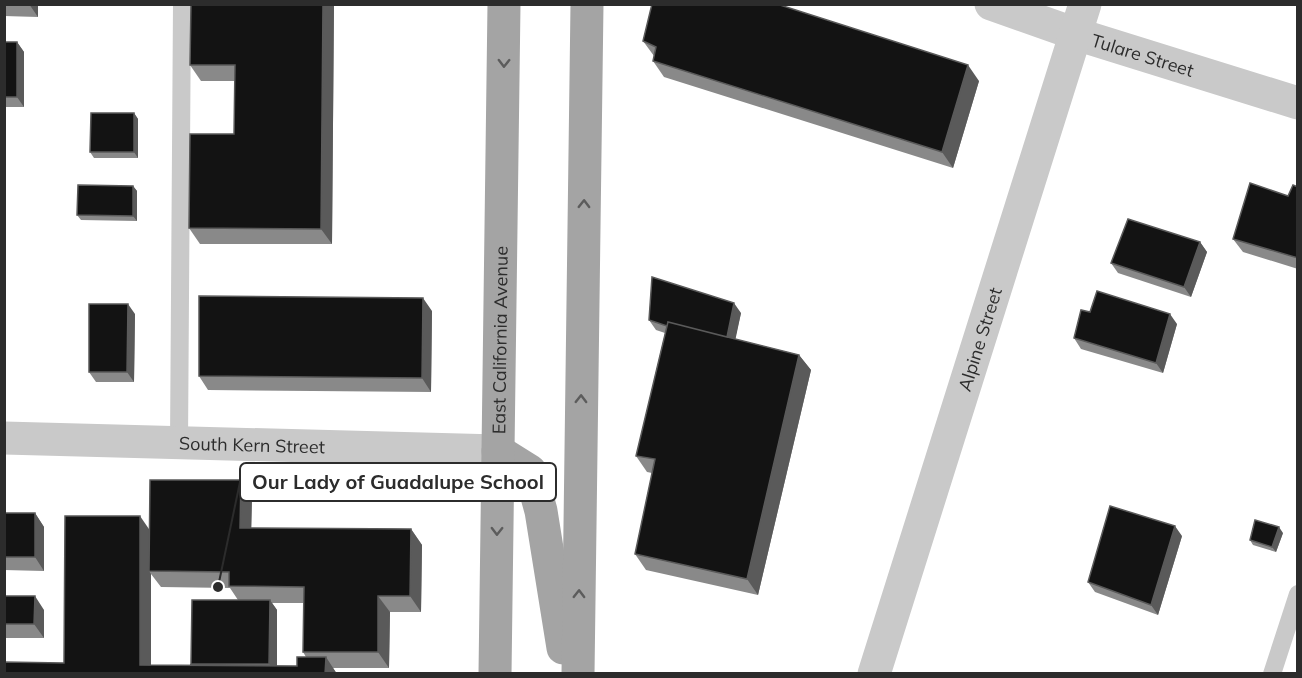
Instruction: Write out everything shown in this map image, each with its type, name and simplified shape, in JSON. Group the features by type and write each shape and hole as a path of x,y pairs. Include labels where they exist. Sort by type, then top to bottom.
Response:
{"main road":[{"name":"East California Avenue","path":"495,674 504,4"},
{"path":"578,674 587,4"},
{"path":"498,451 530,471 541,511 567,674"}],"street":[{"name":"Tulare Street","path":"991,4 1080,19 1298,103"},
{"name":"Alpine Street","path":"874,674 1080,19"},
{"name":"South Kern Street","path":"4,438 498,451"}],"lane":[{"path":"179,443 183,4"},
{"path":"1272,674 1298,594"}],"building":[{"path":"191,4 323,4 321,229 189,228 190,134 234,134 235,65 190,65"},
{"path":"652,4 777,4 968,65 942,152 653,61 656,47 643,41"},
{"path":"4,42 17,42 17,97 4,97"},
{"path":"91,113 134,113 134,152 90,152"},
{"path":"1250,183 1288,196 1293,185 1298,187 1298,258 1233,239"},
{"path":"78,185 133,186 133,216 77,215"},
{"path":"1128,219 1200,242 1184,287 1111,263"},
{"path":"652,277 734,303 727,337 668,322 667,326 649,320"},
{"path":"1097,291 1170,314 1156,363 1074,338 1081,310 1090,312"},
{"path":"199,296 423,298 422,378 199,376"},
{"path":"89,304 128,304 127,372 89,372"},
{"path":"668,322 799,355 747,579 635,554 655,459 636,456"},
{"path":"150,480 241,480 240,528 411,529 410,596 378,596 378,652 303,652 304,587 229,586 229,572 149,571"},
{"path":"1110,506 1175,526 1151,605 1088,582"},
{"path":"4,513 35,513 35,557 4,557"},
{"path":"65,516 140,516 140,665 297,666 297,657 326,657 325,674 4,674 4,662 64,663"},
{"path":"1255,520 1279,527 1272,547 1250,540"},
{"path":"4,596 35,596 34,624 4,624"},
{"path":"192,600 270,600 269,664 191,664"}],"place":[{"name":"Our Lady of Guadalupe School","path":"218,587"}]}
